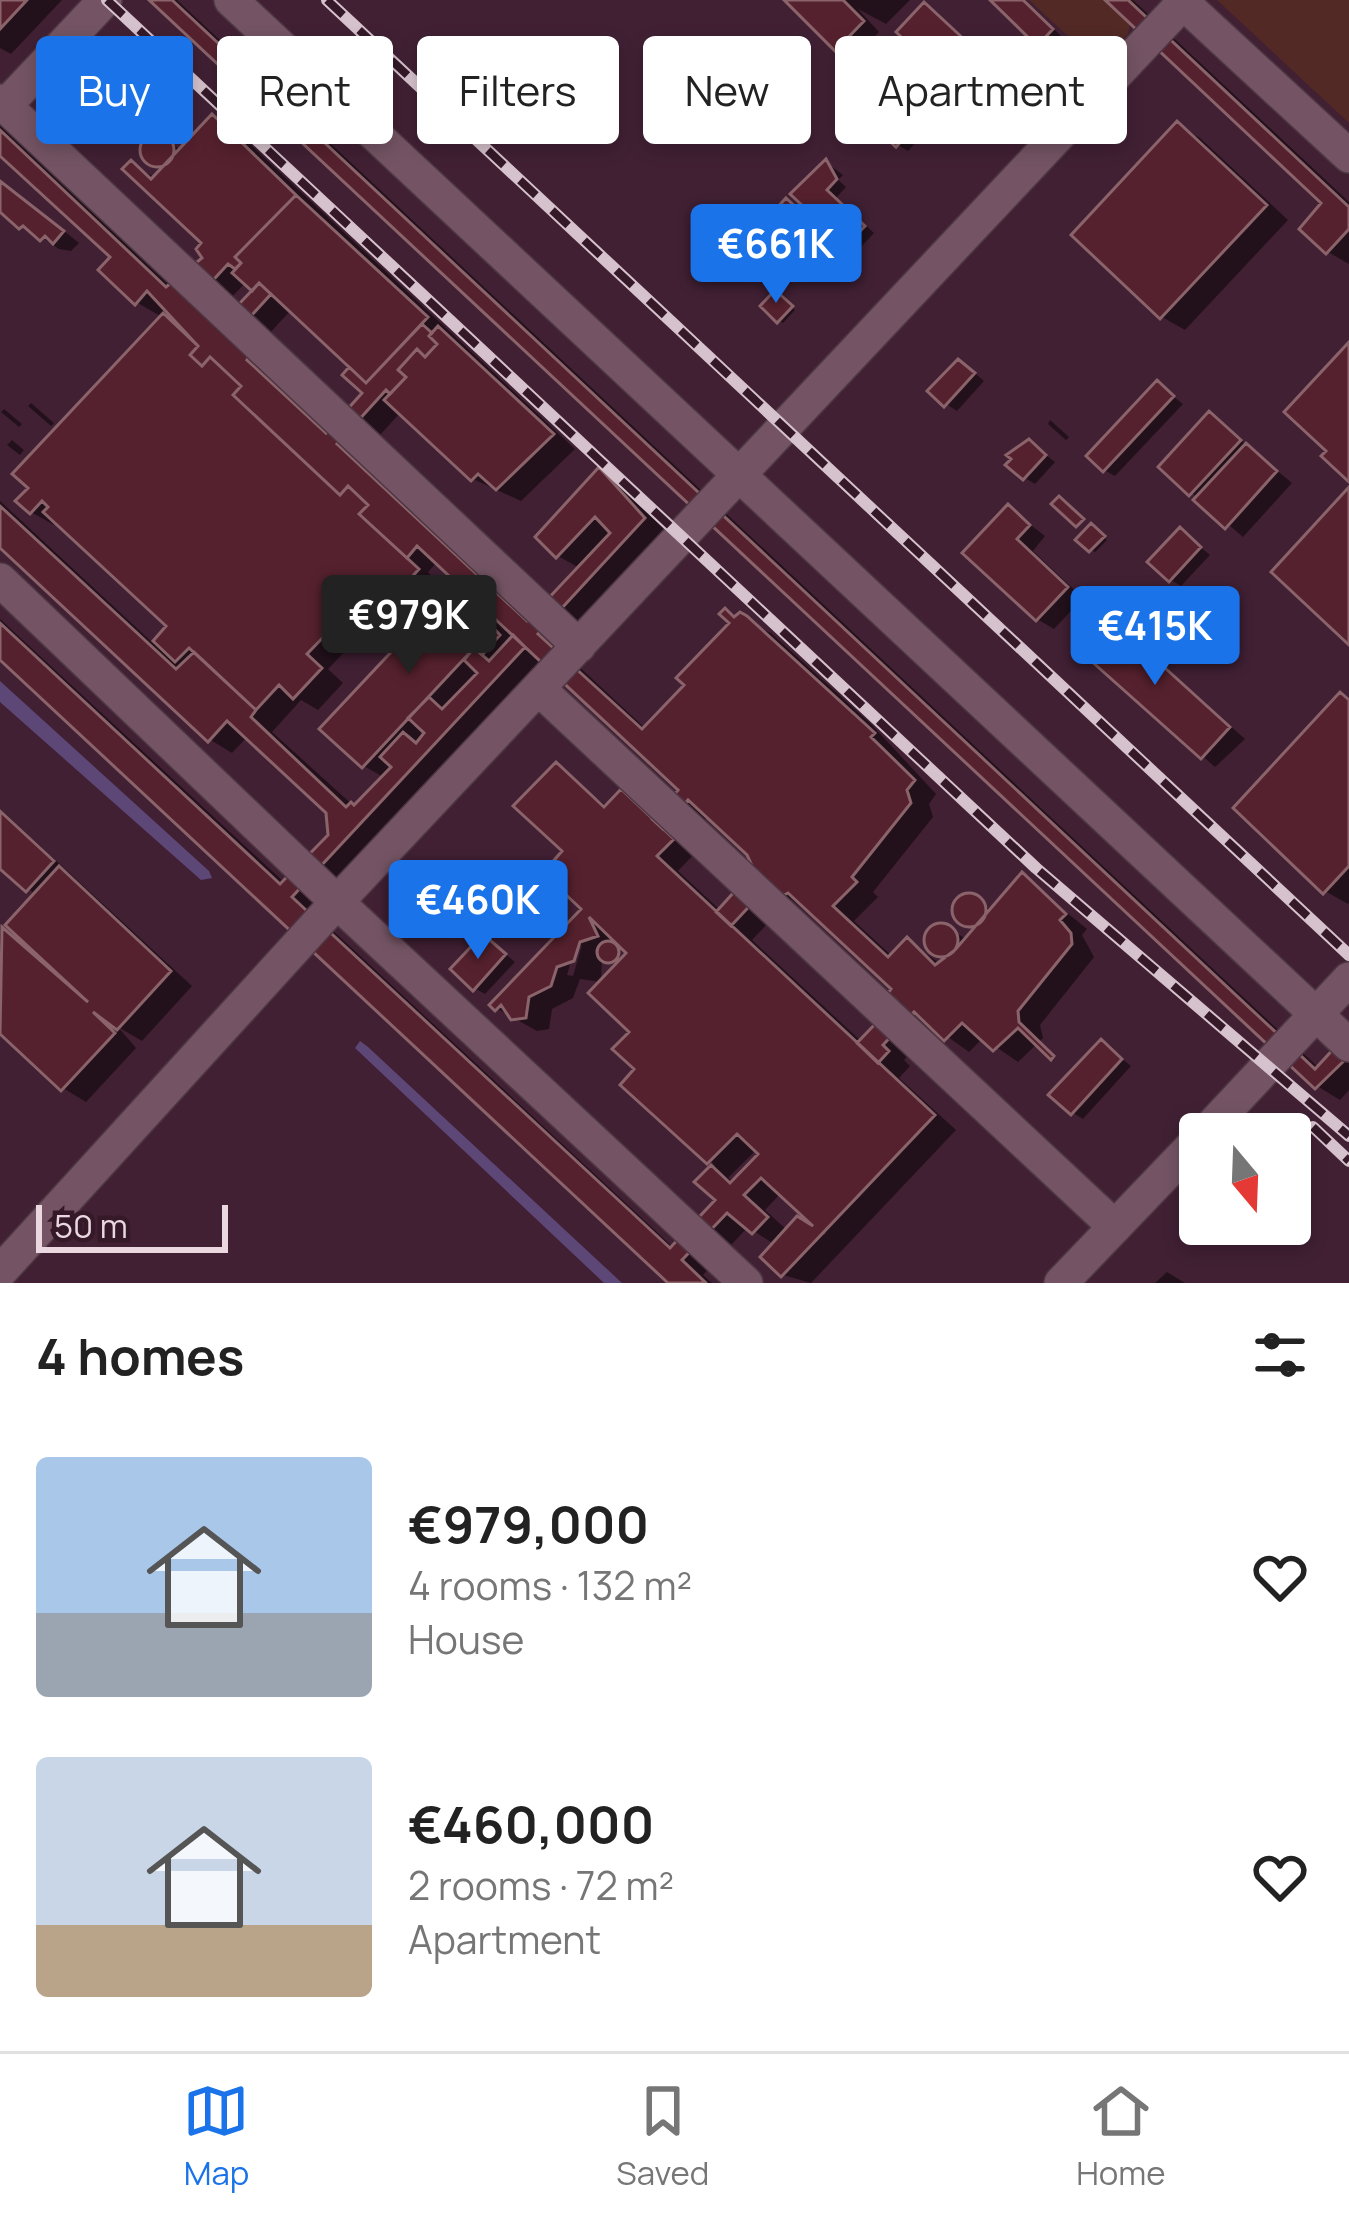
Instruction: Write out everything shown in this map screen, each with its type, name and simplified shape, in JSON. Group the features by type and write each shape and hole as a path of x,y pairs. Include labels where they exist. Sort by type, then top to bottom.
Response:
{"lane":[{"path":"105,0 3,104 579,646"},
{"path":"230,0 1349,1045"},
{"path":"0,1272 337,902 1182,2 1349,156"},
{"path":"0,580 746,1283"},
{"path":"539,689 1115,1227"},
{"path":"1224,1113 1349,979"},
{"path":"1061,1283 1179,1160"}],"shaded area":[{"path":"0,0 1349,0 1349,1283 0,1283"},
{"path":"1029,0 1134,0 1126,36 1068,36"},
{"path":"1217,0 1349,0 1349,123"},
{"path":"0,681 212,878 201,880 0,702"},
{"path":"360,1041 622,1283 604,1283 355,1048"}],"building":[{"path":"0,0 27,0 0,29"},
{"path":"149,0 172,0 217,42 217,64 193,36"},
{"path":"784,0 843,0 864,21 850,36 835,36 835,51"},
{"path":"990,0 1023,0 1053,29 1046,36 1027,36"},
{"path":"1105,0 1128,0 1349,207 1349,229 1326,254 1299,229 1321,203"},
{"path":"924,2 961,36 900,36 896,32"},
{"path":"212,114 217,119 217,144 243,144 296,195 235,257 241,263 235,269 228,264 194,301 220,324 259,283 271,294 232,337 251,355 247,360 326,433 362,393 342,375 349,367 366,383 422,324 432,333 429,336 437,344 425,357 417,349 398,370 406,377 390,394 386,390 337,444 527,621 610,533 595,517 556,558 535,537 599,467 645,518 538,634 642,729 684,685 676,678 729,623 719,614 725,608 734,617 740,612 747,616 875,733 871,737 915,780 907,790 911,803 852,877 857,882 833,906 888,957 907,937 935,965 955,950 1022,872 1066,914 1060,920 1071,933 1072,944 1018,1011 1019,1022 1054,1056 1051,1060 1018,1028 993,1051 962,1023 944,1041 914,1012 883,1045 889,1051 878,1063 857,1043 897,1001 888,993 891,989 788,893 782,896 770,884 731,926 716,912 754,870 747,855 688,800 663,829 652,819 678,790 417,546 407,558 359,514 368,505 348,486 340,495 233,395 241,386 210,357 202,366 190,355 198,346 147,291 135,305 98,270 110,257 0,156 0,130 166,287 202,258 196,249 201,243 122,169 131,160 151,179 184,144 193,144 193,134"},
{"path":"1177,121 1267,205 1160,319 1071,235"},
{"path":"141,144 173,144 173,157 164,166 150,166 141,157"},
{"path":"303,144 326,144 1315,1069 1349,1032 1349,1056 1315,1089"},
{"path":"826,159 837,179 827,190 865,226 846,246 790,194"},
{"path":"0,181 64,231 53,244 45,236 40,241 23,226 19,229 0,212"},
{"path":"296,195 428,317 366,383 259,283 252,291 232,273 241,263 235,257"},
{"path":"786,198 842,250 823,271 766,220"},
{"path":"765,221 785,241 759,268 738,249"},
{"path":"775,290 793,306 777,323 760,306"},
{"path":"163,313 198,346 190,355 202,366 210,357 241,386 233,395 340,495 348,486 368,505 359,514 419,569 381,611 364,595 307,654 322,668 293,699 279,685 256,710 189,648 175,662 153,641 166,626 43,512 48,507 42,501 30,514 15,501 28,488 12,474"},
{"path":"438,326 554,434 496,490 478,474 471,481 384,400 406,377 398,370 417,349 425,357 437,344 429,336"},
{"path":"1349,342 1349,482 1321,456 1326,451 1284,412"},
{"path":"958,359 975,373 944,407 927,391"},
{"path":"1157,380 1174,396 1103,472 1086,456"},
{"path":"1209,411 1241,440 1189,496 1158,467"},
{"path":"1029,439 1046,455 1023,480 1005,465 1011,459 1006,455"},
{"path":"1246,443 1277,471 1225,529 1193,500"},
{"path":"1349,487 1349,645 1271,572"},
{"path":"1059,496 1084,519 1076,527 1051,504"},
{"path":"1008,504 1030,525 1017,539 1068,587 1036,621 962,553"},
{"path":"0,506 176,669 194,652 256,710 251,717 346,807 351,802 354,805 391,767 380,757 403,732 416,743 424,733 408,718 429,697 442,709 477,673 464,660 474,648 489,661 513,635 525,647 292,897 670,1248 715,1200 694,1182 711,1165 730,1183 758,1154 737,1134 707,1164 620,1085 634,1069 612,1049 629,1032 588,993 626,953 589,917 598,936 580,942 574,961 557,967 551,986 529,997 526,1018 511,1020 501,1005 495,1011 489,1005 581,909 543,873 562,851 513,806 556,762 604,807 621,789 674,839 657,856 935,1115 781,1277 760,1257 797,1216 813,1226 761,1178 744,1195 768,1217 752,1234 727,1213 682,1260 706,1283 668,1283 0,660 0,623 280,884 328,835 326,813 227,721 208,742 0,548"},
{"path":"1091,523 1105,536 1089,552 1075,540"},
{"path":"1180,527 1201,547 1169,582 1147,562"},
{"path":"454,585 500,635 483,654 476,646 362,768 319,729"},
{"path":"1110,618 1230,727 1201,759 1080,651"},
{"path":"1340,692 1349,700 1349,866 1323,894 1233,808"},
{"path":"0,811 54,861 26,892 0,869"},
{"path":"59,866 171,971 117,1030 93,1012 115,1033 61,1091 0,1034 2,927 88,1002 5,925"},
{"path":"969,893 981,898 986,910 981,922 969,927 957,922 952,910 957,898"},
{"path":"941,923 953,928 958,940 953,952 941,957 929,952 924,940 929,928"},
{"path":"483,934 506,954 473,991 450,969"},
{"path":"608,941 619,952 608,963 597,952"},
{"path":"1101,1039 1122,1059 1071,1115 1048,1095"}],"railway":[{"path":"107,0 1036,868 1349,1136"},
{"path":"327,0 1349,955"},
{"path":"1313,1127 1349,1161"}]}
